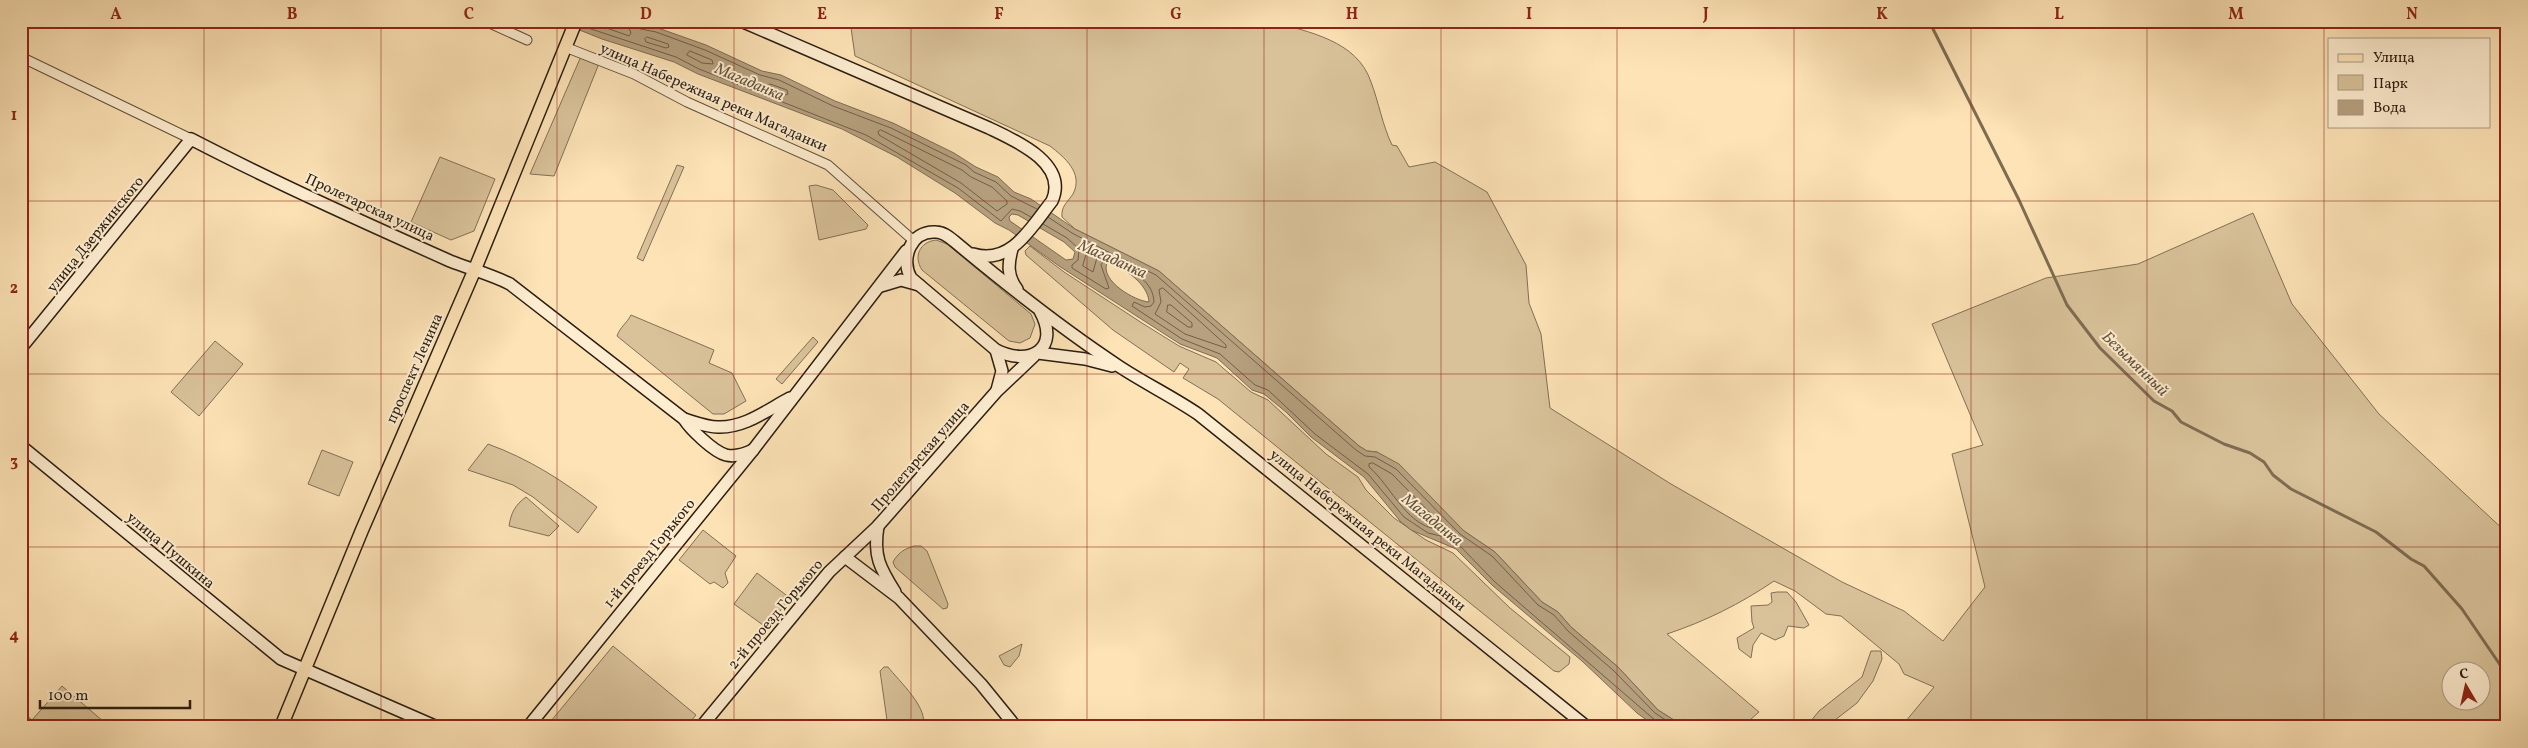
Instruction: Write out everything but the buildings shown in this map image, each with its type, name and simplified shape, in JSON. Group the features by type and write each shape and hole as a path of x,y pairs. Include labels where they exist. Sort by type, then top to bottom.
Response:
{"main road":[{"name":"проспект Ленина","path":"281,727 366,521 475,269 576,21"}],"street":[{"path":"485,21 527,40"},
{"path":"741,21 989,128 1020,144 1041,159 1052,172 1055,188 1052,201 1012,249 1003,254 983,257 969,253"},
{"name":"улица Набережная реки Магаданки","path":"566,44 634,74 687,102 828,165 911,244 927,233 936,232 954,241 1026,301 1122,368 1168,394 1224,434 1587,727"},
{"name":"Пролетарская улица","path":"21,57 378,228 452,262 493,275 516,288 684,419 688,426 721,453"},
{"name":"улица Дзержинского","path":"21,348 192,139"},
{"path":"911,244 905,264 911,278 996,350"},
{"name":"Пролетарская улица","path":"684,419 713,427 732,426 756,418 792,398 880,287 911,244"},
{"path":"1012,249 1009,263 1010,276 1026,301"},
{"path":"880,287 901,280 919,286"},
{"path":"1038,353 1048,336 1045,320 1040,311"},
{"name":"улица Набережная реки Магаданки","path":"996,350 1020,358 1038,353 1086,359 1122,368"},
{"name":"Пролетарская улица","path":"996,350 1002,371 996,392"},
{"name":"Пролетарская улица","path":"1016,727 981,684 900,598 880,568 876,551 878,526 996,392 1038,353"},
{"name":"1-й проезд Горького","path":"528,727 753,450 792,398"},
{"name":"улица Пушкина","path":"21,446 275,655 305,670 437,727"},
{"path":"721,453 732,456 753,450"},
{"path":"721,453 729,467 728,479"},
{"name":"2-й проезд Горького","path":"701,727 829,572 878,526"},
{"name":"Пролетарская улица","path":"845,557 900,598"}],"green space":[{"path":"832,21 1270,21 1330,40 1355,56 1364,68 1371,82 1392,145 1397,146 1409,167 1435,162 1487,192 1526,265 1529,303 1541,334 1550,408 1671,484 1842,582 1904,611 1943,641 1985,587 1952,454 1983,445 1932,324 2046,278 2138,264 2253,213 2292,304 2379,414 2507,533 2507,727 1901,727 1934,687 1904,674 1899,664 1841,616 1826,614 1795,591 1774,581 1722,611 1667,634 1759,712 1742,727 1685,727 1658,710 1618,667 1571,627 1558,612 1542,602 1495,552 1464,531 1383,456 1377,452 1367,451 1359,446 1159,271 1075,229 1062,217 1062,210 1073,194 1076,179 1071,166 1055,150 855,56 851,28"},
{"path":"582,54 600,61 554,176 530,174"},
{"path":"440,157 495,179 474,231 451,240 411,222"},
{"path":"677,165 684,167 643,261 637,258"},
{"path":"816,185 833,190 868,225 866,229 819,240 809,186"},
{"path":"936,240 947,244 1031,314 1035,324 1030,338 1020,343 1009,341 922,270 918,260 920,250 930,241"},
{"path":"1030,246 1064,272 1142,323 1179,346 1216,362 1251,392 1268,400 1326,454 1358,477 1366,490 1394,518 1426,540 1453,553 1510,608 1570,657 1569,664 1559,672 1554,671 1218,399 1183,378 1189,369 1180,363 1174,372 1113,330 1026,255 1025,251"},
{"path":"631,315 714,350 709,363 732,373 746,401 724,414 713,414 617,336"},
{"path":"813,337 818,342 782,384 776,379"},
{"path":"215,341 243,364 199,416 171,392"},
{"path":"488,444 517,456 545,471 597,507 578,533 533,497 513,485 468,470"},
{"path":"322,450 353,462 339,496 308,484"},
{"path":"526,497 559,526 549,536 509,526 514,510"},
{"path":"703,530 736,556 725,573 728,583 723,588 714,582 710,584 679,560"},
{"path":"914,546 921,546 927,551 948,604 947,608 943,609 895,567 893,562 897,556 904,550"},
{"path":"757,573 790,598 767,628 734,604"},
{"path":"1787,592 1796,602 1809,625 1804,628 1788,626 1784,636 1775,640 1761,633 1753,645 1751,658 1739,649 1737,638 1754,628 1751,606 1768,605 1772,602 1771,593"},
{"path":"1022,644 1019,656 1010,667 1004,665 999,656"},
{"path":"613,646 696,715 686,727 546,727"},
{"path":"1871,651 1881,651 1882,659 1873,681 1857,703 1826,727 1806,727 1819,711 1862,677"},
{"path":"884,667 888,667 918,704 924,720 922,727 888,727 880,671"},
{"path":"62,686 104,722 100,727 21,727 21,711 32,720"}],"water":[{"name":"Магаданка","path":"557,21 626,21 658,28 706,45 762,71 781,75 835,101 893,123 954,153 976,167 998,177 1014,192 1031,199 1075,229 1159,271 1359,446 1367,451 1377,452 1399,464 1464,531 1495,552 1542,602 1558,612 1571,627 1618,667 1658,710 1685,727 1656,727 1637,713 1582,661 1492,585 1456,549 1411,530 1400,521 1364,477 1311,437 1286,412 1264,394 1252,390 1217,358 1180,344 1059,266 1009,230 995,223 955,193 897,157 842,129 698,74 674,62 602,39","holes":["1012,214 1018,215 1064,242 1075,252 1073,259 1066,260 1010,221 1009,217","1107,263 1121,268 1134,277 1148,295 1149,302 1136,298 1120,289 1109,277 1106,270"]}],"waterway":[{"name":"Безымянный","path":"1929,21 2019,200 2067,305 2100,348 2154,401 2172,411 2181,422 2224,444 2250,453 2264,462 2273,475 2291,489 2376,532 2411,559 2424,566 2462,609 2507,675"}]}
